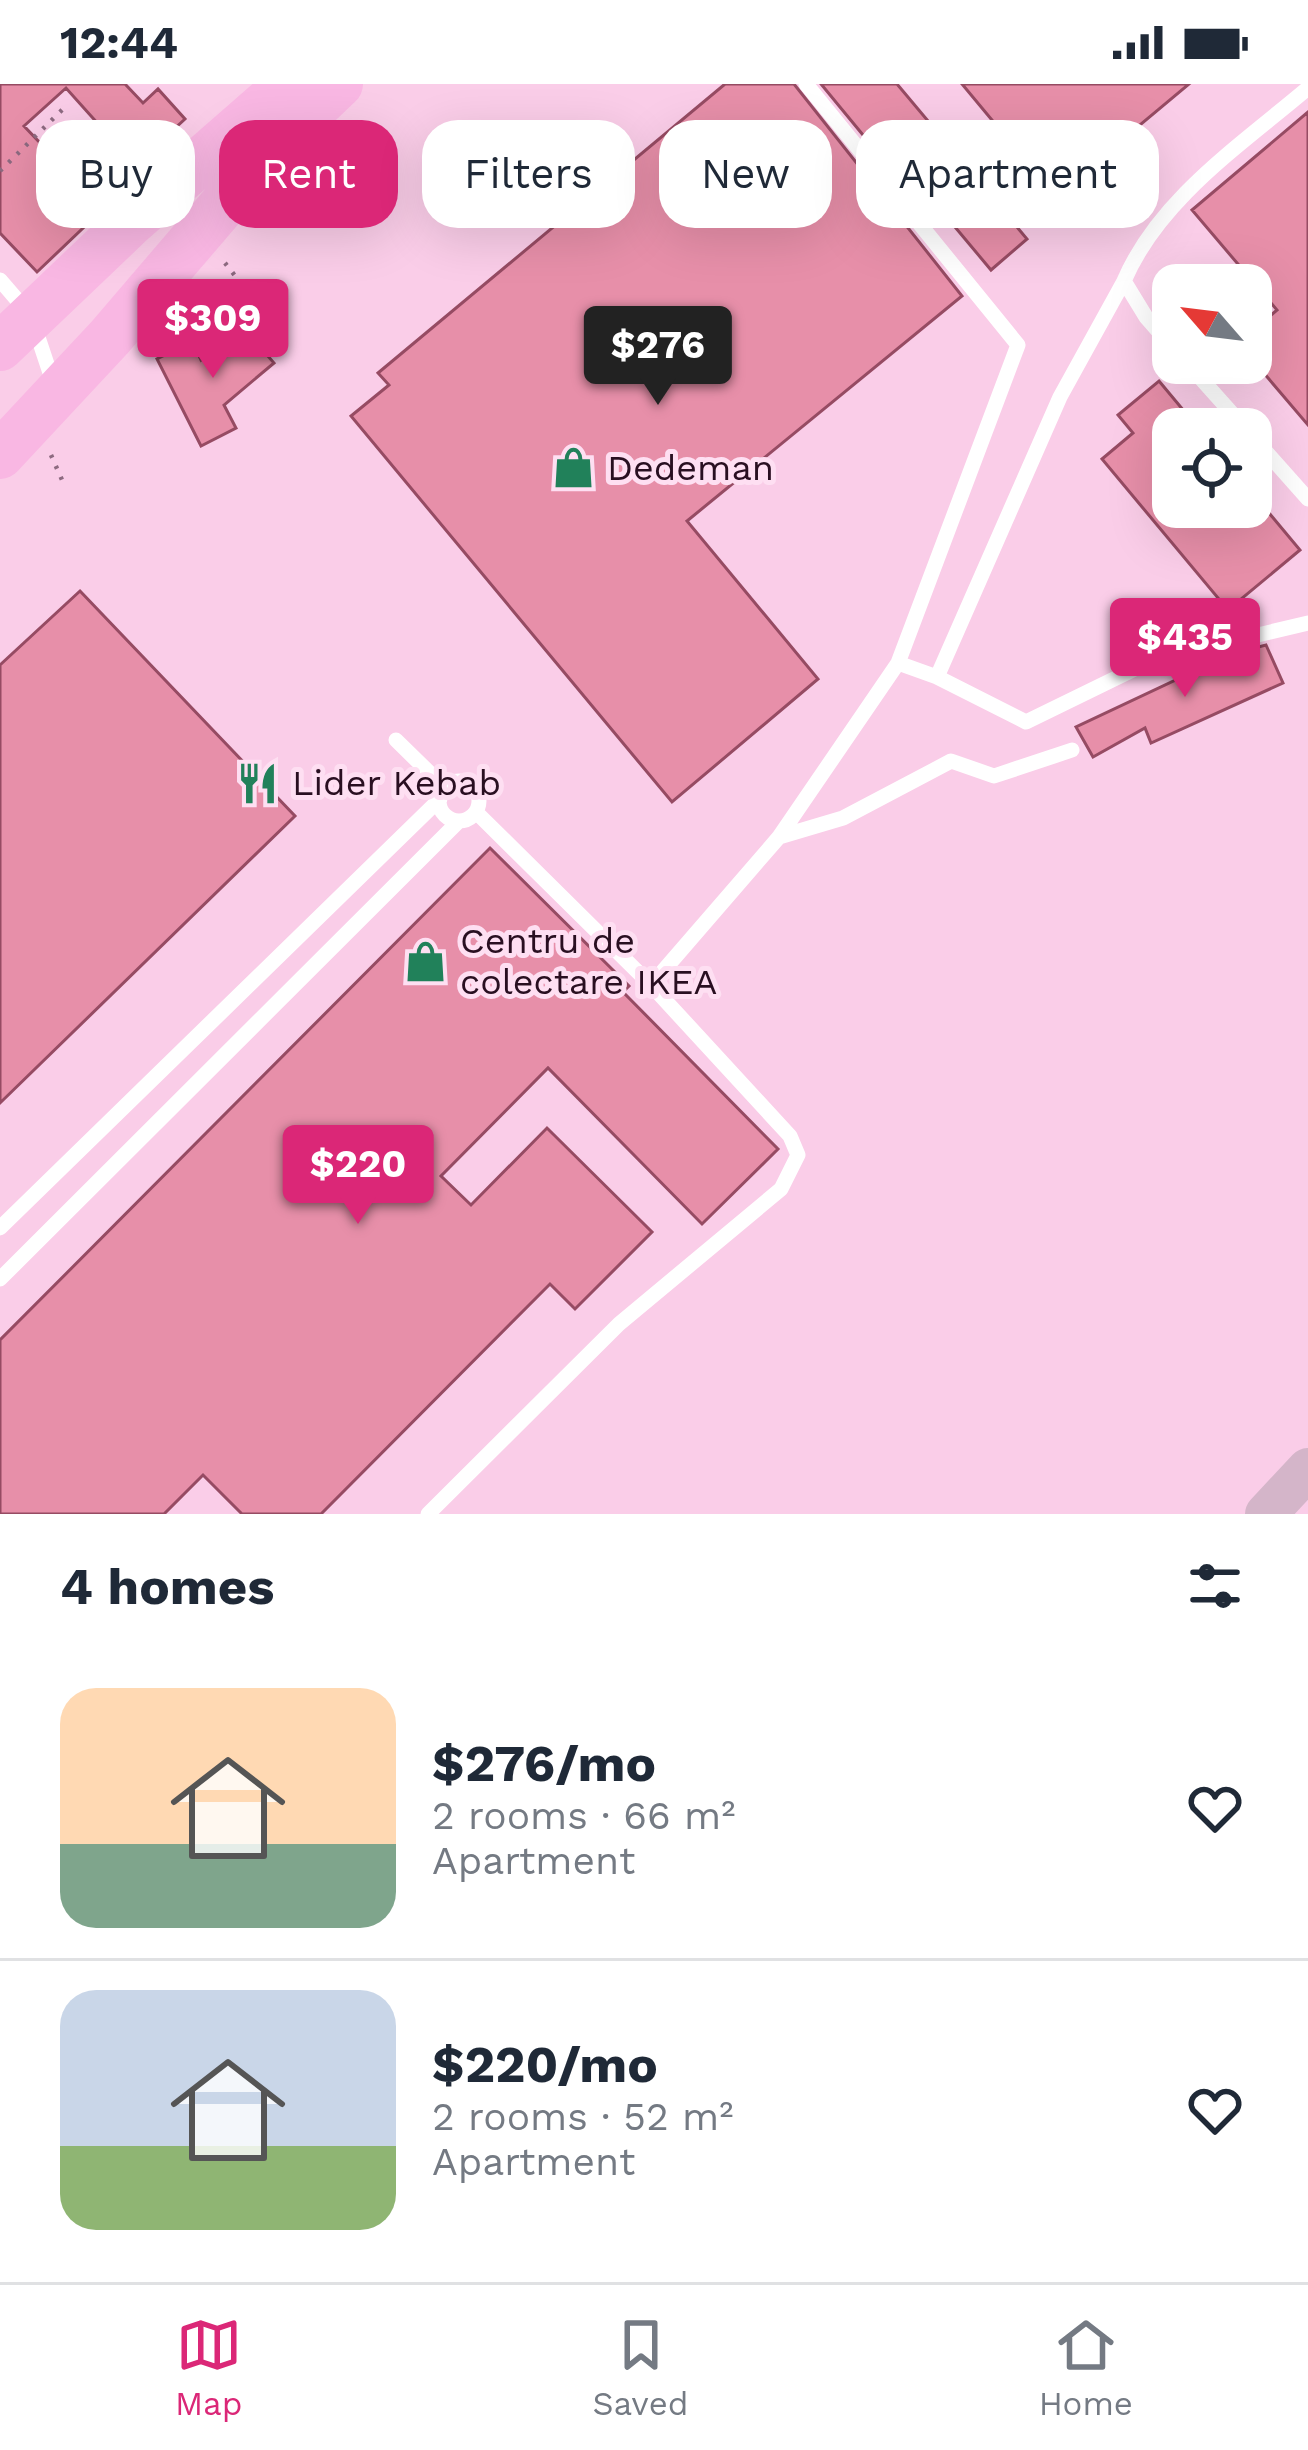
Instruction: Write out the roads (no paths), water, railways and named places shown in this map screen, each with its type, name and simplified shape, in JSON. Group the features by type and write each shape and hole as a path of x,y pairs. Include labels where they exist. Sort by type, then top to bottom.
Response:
{"main road":[{"path":"10,314 289,84"},
{"path":"0,455 272,148 338,84"}],"street":[{"path":"1266,1514 1308,1469"}],"lane":[{"path":"651,985 778,837 898,663 1018,344 806,84"},
{"path":"937,677 1051,416 1137,249 1186,191 1308,88"},
{"path":"1124,281 1152,324"},
{"path":"10,314 56,393"},
{"path":"1205,384 1226,408"},
{"path":"1272,459 1308,499"},
{"path":"898,663 937,677 1026,722 1153,660 1308,623"},
{"path":"396,740 442,794 447,817 459,821"},
{"path":"778,837 843,818 951,761 994,776 1072,749"},
{"path":"0,1228 442,794 456,781 469,784 479,799 476,812 459,821 0,1280"},
{"path":"428,1514 619,1324 782,1189 798,1155 790,1136 651,985 476,812"}],"place":[{"name":"Dedeman","path":"573,468"},
{"name":"Lider Kebab","path":"258,783"},
{"name":"Centru de colectare IKEA","path":"426,962"}]}
